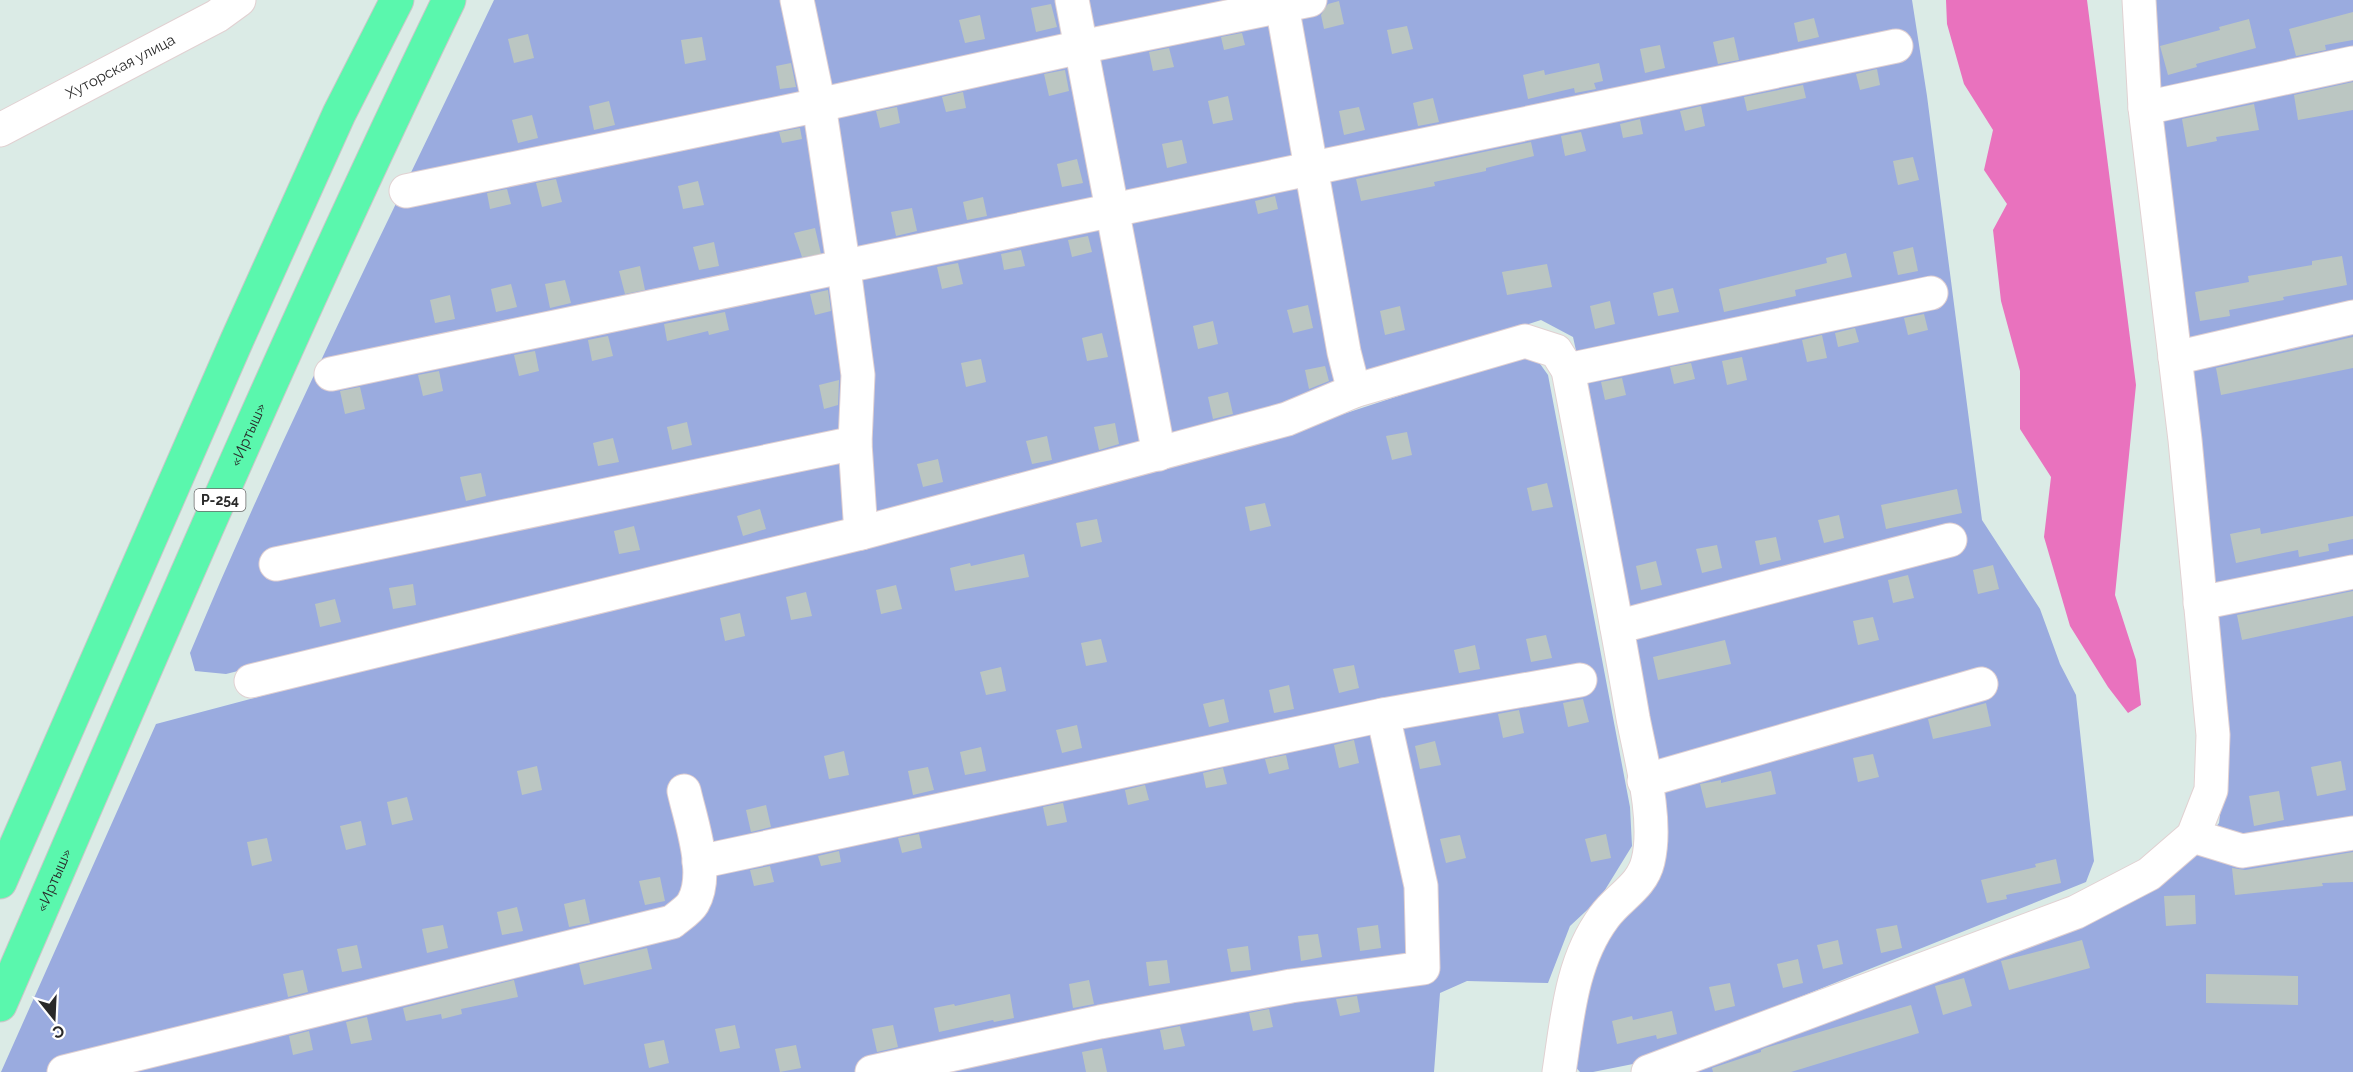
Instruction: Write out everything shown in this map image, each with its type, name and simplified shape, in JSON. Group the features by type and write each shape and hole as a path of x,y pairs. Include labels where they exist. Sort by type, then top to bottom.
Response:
{"highway":[{"name":"Р-254","path":"0,882 242,329 339,114 397,0"},
{"name":"«Иртыш»","path":"0,1005 280,362 383,136 449,0"}],"street":[{"name":"Хуторская улица","path":"0,130 217,16 239,0"},
{"path":"797,0 819,105 858,375 855,443 861,533"},
{"path":"1072,0 1159,454"},
{"path":"1648,1072 2076,912 2149,874 2193,836 2211,790 2213,735 2175,358 2145,108 2139,0"},
{"path":"406,191 819,105 1291,2 1311,170 1344,351 1354,391"},
{"path":"332,374 844,269 1896,46"},
{"path":"2145,108 2353,63"},
{"path":"1568,370 1931,293"},
{"path":"2175,358 2353,317"},
{"path":"251,681 861,533 1159,454 1287,418 1354,391 1525,340 1556,351 1568,370 1652,824 1648,862 1634,888 1604,916 1586,948 1571,992 1559,1072"},
{"path":"276,564 855,443"},
{"path":"1617,627 1950,540"},
{"path":"2200,603 2353,572"},
{"path":"699,862 1383,715 1580,680"},
{"path":"1644,781 1981,684"},
{"path":"872,1072 1122,1018 1291,986 1423,968 1421,886 1383,715"},
{"path":"64,1072 672,922 693,904 699,882 699,862 684,791"},
{"path":"2193,836 2242,851 2353,832"}],"shaded area":[{"path":"494,0 1912,0 1927,96 1982,520 2040,609 2060,664 2076,695 2094,861 2086,882 1633,1064 1593,1072 1580,1072 1572,1063 1589,961 1604,930 1651,886 1583,382 1573,337 1541,320 1250,414 994,483 226,674 195,671 190,653 225,570 338,325"},
{"path":"1946,0 2087,0 2136,385 2115,595 2136,660 2141,705 2128,713 2108,687 2070,626 2044,537 2051,477 2020,429 2020,371 2001,301 1993,230 2007,204 1984,170 1993,130 1964,84 1947,24"},
{"path":"2152,0 2353,0 2353,1072 1671,1072 2192,857 2219,823 2227,759 2161,171"},
{"path":"1518,357 1538,361 1548,375 1630,807 1632,846 1600,898 1570,926 1548,983 1467,981 1440,993 1434,1072 1,1072 156,724 640,596 1325,420"}],"building":[{"path":"1339,1 1344,24 1324,29 1321,15 1328,4"},
{"path":"1051,4 1057,27 1036,32 1031,8"},
{"path":"2353,12 2353,40 2325,45 2326,50 2296,56 2289,29"},
{"path":"980,15 985,39 965,43 959,20"},
{"path":"1814,18 1819,37 1798,42 1794,23"},
{"path":"2249,19 2256,48 2196,64 2197,67 2168,75 2160,46 2220,30 2219,27"},
{"path":"1407,26 1413,49 1392,54 1387,30"},
{"path":"1242,33 1245,45 1224,50 1221,37"},
{"path":"528,34 534,58 514,63 508,39"},
{"path":"702,37 706,60 685,64 681,40"},
{"path":"1734,37 1739,60 1718,64 1713,42"},
{"path":"1660,45 1665,68 1645,73 1640,49"},
{"path":"1169,48 1174,67 1153,71 1149,52"},
{"path":"791,63 796,87 780,89 776,66"},
{"path":"1599,63 1603,81 1594,83 1596,89 1575,93 1574,88 1528,99 1523,75 1544,70 1545,75"},
{"path":"1877,69 1880,85 1860,90 1856,74"},
{"path":"1065,70 1069,91 1049,96 1044,74"},
{"path":"2353,82 2353,110 2298,120 2294,95"},
{"path":"1803,85 1806,98 1747,111 1744,97"},
{"path":"963,92 966,108 946,112 942,97"},
{"path":"1228,96 1233,120 1213,124 1208,101"},
{"path":"1433,98 1439,122 1418,126 1413,103"},
{"path":"609,101 615,125 594,130 589,106"},
{"path":"2254,104 2259,130 2216,137 2217,141 2187,147 2182,119"},
{"path":"1701,106 1705,126 1685,131 1680,111"},
{"path":"897,107 900,123 880,128 876,111"},
{"path":"1359,107 1365,130 1344,135 1339,111"},
{"path":"532,115 538,138 518,143 512,120"},
{"path":"1640,119 1643,134 1623,138 1620,124"},
{"path":"800,128 802,139 782,143 779,132"},
{"path":"1581,132 1586,151 1565,156 1561,136"},
{"path":"1182,140 1187,163 1167,168 1162,144"},
{"path":"1531,142 1534,156 1486,168 1486,171 1434,182 1435,186 1361,201 1356,179"},
{"path":"1913,157 1919,180 1898,185 1893,161"},
{"path":"1077,159 1083,183 1062,187 1057,164"},
{"path":"556,179 562,202 542,207 536,183"},
{"path":"698,181 704,205 683,209 678,186"},
{"path":"507,189 511,204 490,209 487,193"},
{"path":"1275,196 1278,209 1258,214 1255,201"},
{"path":"983,197 987,216 967,220 963,202"},
{"path":"912,208 917,231 896,236 891,212"},
{"path":"815,228 821,254 802,257 794,233"},
{"path":"1088,236 1092,252 1072,257 1068,240"},
{"path":"714,242 719,266 699,270 693,247"},
{"path":"1913,247 1918,271 1898,275 1893,252"},
{"path":"1021,250 1025,266 1004,270 1001,254"},
{"path":"1846,253 1852,277 1795,290 1796,296 1724,312 1719,289 1827,263 1826,258"},
{"path":"2342,256 2347,285 2229,310 2230,316 2200,321 2195,292 2249,282 2248,276 2312,265 2312,261"},
{"path":"958,263 963,284 942,289 937,267"},
{"path":"1547,264 1552,287 1507,295 1502,272"},
{"path":"640,266 645,290 625,294 619,271"},
{"path":"565,280 571,303 550,308 545,284"},
{"path":"511,284 517,307 496,312 491,289"},
{"path":"1673,288 1679,312 1658,316 1653,293"},
{"path":"828,290 831,311 815,315 810,294"},
{"path":"450,295 455,319 435,323 430,300"},
{"path":"1610,301 1615,324 1595,329 1590,306"},
{"path":"1308,305 1313,328 1293,333 1287,310"},
{"path":"1400,306 1405,330 1385,335 1380,311"},
{"path":"725,312 729,330 709,335 708,331 667,341 664,324"},
{"path":"1924,314 1928,330 1908,335 1904,318"},
{"path":"1213,321 1218,344 1198,349 1193,326"},
{"path":"1855,328 1859,342 1838,347 1835,333"},
{"path":"1102,333 1108,357 1087,361 1082,338"},
{"path":"1822,335 1827,358 1807,362 1802,340"},
{"path":"608,336 613,356 592,361 588,340"},
{"path":"2353,337 2353,368 2221,395 2216,368"},
{"path":"535,351 539,371 519,376 514,355"},
{"path":"1742,357 1747,380 1727,385 1722,361"},
{"path":"981,359 986,382 966,387 961,363"},
{"path":"1691,363 1695,379 1674,384 1670,367"},
{"path":"1325,366 1329,381 1309,389 1305,370"},
{"path":"439,371 443,391 423,396 418,375"},
{"path":"1622,378 1626,395 1605,400 1601,382"},
{"path":"839,380 838,405 824,409 819,385"},
{"path":"360,387 365,409 345,414 340,391"},
{"path":"1228,392 1233,414 1213,419 1208,397"},
{"path":"687,422 692,445 672,450 667,427"},
{"path":"1115,423 1119,444 1099,450 1094,427"},
{"path":"1407,432 1412,455 1392,460 1386,436"},
{"path":"1047,436 1052,460 1032,464 1026,441"},
{"path":"613,438 619,462 598,466 593,443"},
{"path":"938,459 943,482 923,487 917,464"},
{"path":"481,473 486,496 466,501 460,477"},
{"path":"1547,483 1553,507 1532,511 1527,488"},
{"path":"1957,489 1962,513 1886,529 1881,505"},
{"path":"1265,503 1271,526 1250,531 1245,507"},
{"path":"760,509 766,529 743,536 737,516"},
{"path":"1839,515 1844,538 1824,543 1818,520"},
{"path":"2353,516 2353,539 2328,544 2329,551 2299,557 2298,550 2236,563 2230,534 2260,528 2261,534"},
{"path":"1097,519 1102,542 1081,547 1076,523"},
{"path":"634,526 640,550 619,554 614,531"},
{"path":"1776,537 1781,560 1760,565 1755,541"},
{"path":"1717,545 1722,568 1702,573 1696,549"},
{"path":"1024,554 1029,577 955,591 950,568 970,563 971,566"},
{"path":"1656,561 1662,585 1641,590 1636,566"},
{"path":"1993,565 1999,589 1978,594 1973,570"},
{"path":"1908,575 1914,598 1893,603 1888,580"},
{"path":"413,584 416,605 393,609 389,588"},
{"path":"896,585 902,609 881,614 876,590"},
{"path":"2353,591 2353,616 2242,640 2237,615"},
{"path":"806,592 812,616 791,620 786,597"},
{"path":"335,599 341,622 320,627 315,604"},
{"path":"740,613 745,636 725,641 720,618"},
{"path":"1873,617 1879,640 1858,645 1853,621"},
{"path":"1546,635 1552,658 1531,662 1526,639"},
{"path":"1101,639 1107,662 1086,666 1081,643"},
{"path":"1725,640 1731,664 1658,680 1653,657"},
{"path":"1475,645 1480,669 1459,673 1454,650"},
{"path":"1354,665 1359,688 1339,693 1333,669"},
{"path":"1001,667 1006,691 986,695 980,672"},
{"path":"1289,685 1294,709 1274,713 1269,690"},
{"path":"1224,699 1229,722 1209,727 1203,704"},
{"path":"1583,699 1589,722 1568,727 1563,703"},
{"path":"1986,703 1991,726 1933,739 1928,719"},
{"path":"1519,710 1524,733 1503,738 1498,714"},
{"path":"1077,725 1082,748 1062,753 1056,730"},
{"path":"1354,740 1359,763 1339,768 1334,745"},
{"path":"1435,741 1441,765 1420,769 1415,746"},
{"path":"981,747 986,771 965,775 960,752"},
{"path":"844,751 849,775 829,779 824,756"},
{"path":"1873,754 1879,777 1858,782 1853,758"},
{"path":"1286,755 1289,769 1269,774 1265,759"},
{"path":"2341,761 2346,790 2317,796 2311,767"},
{"path":"537,766 542,790 522,795 517,771"},
{"path":"928,767 934,790 913,795 908,771"},
{"path":"1223,768 1227,784 1206,788 1203,773"},
{"path":"1771,771 1776,794 1706,808 1700,784 1721,780 1721,783"},
{"path":"1145,785 1149,800 1128,805 1125,790"},
{"path":"2279,791 2284,820 2254,826 2249,796"},
{"path":"407,797 413,820 392,825 387,802"},
{"path":"1063,803 1067,822 1047,826 1043,807"},
{"path":"766,805 771,827 751,832 746,810"},
{"path":"361,821 366,845 346,850 340,826"},
{"path":"919,834 922,848 902,853 898,838"},
{"path":"1606,834 1611,858 1591,862 1585,839"},
{"path":"1460,835 1466,858 1446,863 1440,839"},
{"path":"267,838 272,861 252,866 247,842"},
{"path":"839,851 841,862 821,866 818,856"},
{"path":"2353,852 2353,882 2322,883 2323,886 2235,895 2232,868 2245,870"},
{"path":"2056,859 2061,883 2006,895 2007,899 1987,903 1981,880 2036,867 2035,864"},
{"path":"770,866 774,882 754,886 750,870"},
{"path":"660,877 665,901 645,905 639,881"},
{"path":"2195,895 2196,924 2166,926 2164,896"},
{"path":"585,899 590,923 569,927 564,904"},
{"path":"517,907 523,931 502,935 497,912"},
{"path":"443,925 448,948 427,953 422,929"},
{"path":"1378,925 1381,948 1360,951 1357,928"},
{"path":"1897,925 1902,948 1881,953 1876,929"},
{"path":"1318,934 1322,957 1301,961 1298,936"},
{"path":"1838,940 1843,964 1823,969 1817,945"},
{"path":"2082,940 2090,968 2009,990 2001,961"},
{"path":"357,945 362,968 342,972 337,949"},
{"path":"1248,946 1251,970 1231,972 1227,949"},
{"path":"647,948 652,969 584,985 579,964"},
{"path":"1798,959 1803,983 1783,988 1777,964"},
{"path":"1167,960 1170,983 1149,986 1146,962"},
{"path":"303,970 308,992 288,997 283,974"},
{"path":"2206,974 2298,976 2298,1005 2206,1003"},
{"path":"1964,978 1972,1006 1943,1015 1935,986"},
{"path":"514,980 518,997 461,1009 462,1014 442,1019 441,1014 406,1021 403,1008"},
{"path":"1089,980 1094,1004 1073,1008 1069,984"},
{"path":"1730,983 1735,1006 1715,1011 1709,987"},
{"path":"1010,994 1014,1018 994,1022 993,1020 939,1032 934,1008 954,1004 955,1006"},
{"path":"1357,996 1360,1012 1340,1016 1336,999"},
{"path":"1911,1005 1919,1033 1791,1072 1713,1072 1712,1068 1761,1052 1765,1048"},
{"path":"1269,1009 1273,1027 1253,1031 1249,1013"},
{"path":"1672,1011 1677,1034 1657,1039 1656,1035 1617,1044 1612,1021 1632,1016 1633,1020"},
{"path":"367,1017 372,1040 351,1044 346,1022"},
{"path":"735,1025 740,1048 720,1052 715,1029"},
{"path":"893,1025 898,1047 877,1052 872,1029"},
{"path":"1180,1026 1185,1046 1164,1050 1160,1030"},
{"path":"309,1031 313,1050 293,1055 289,1036"},
{"path":"664,1040 669,1063 649,1068 644,1044"},
{"path":"796,1045 801,1068 780,1072 775,1049"},
{"path":"1102,1048 1107,1072 1086,1072 1082,1052"}]}
